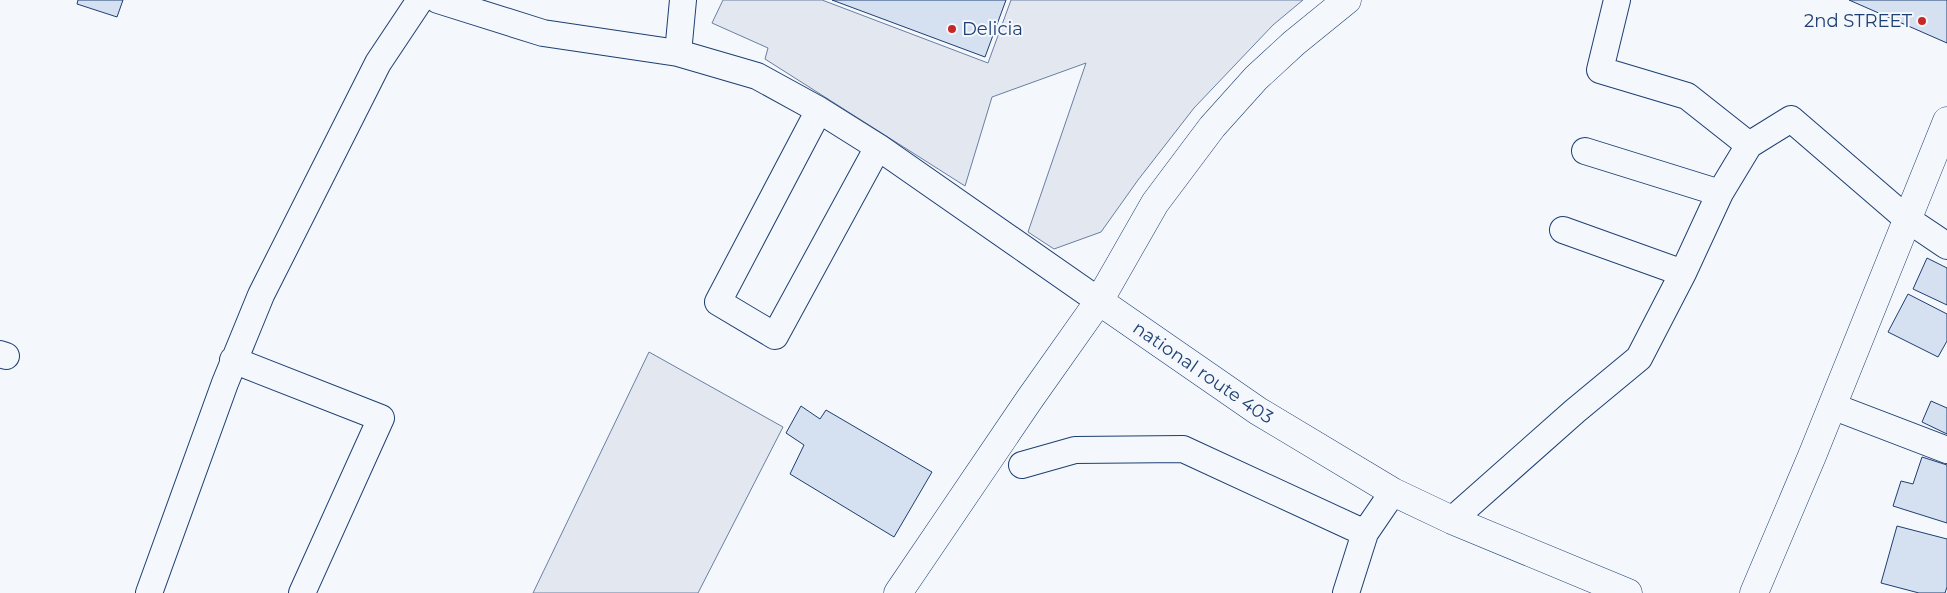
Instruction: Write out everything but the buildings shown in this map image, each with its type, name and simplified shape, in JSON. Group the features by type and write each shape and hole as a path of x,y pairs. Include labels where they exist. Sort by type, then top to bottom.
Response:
{"main road":[{"path":"898,593 1029,400 1099,301 1155,202 1212,127 1256,78 1294,43 1347,0"},
{"path":"1754,593 1947,121"},
{"name":"national route 403","path":"1099,301 1258,410 1393,492 1452,520 1628,593"}],"street":[{"path":"149,593 234,360 289,237 378,63 420,0"},
{"path":"438,0 543,33 678,53 758,76 819,110 878,147 1099,301"},
{"path":"678,53 683,0"},
{"path":"1617,0 1600,70 1687,96 1749,145"},
{"path":"819,110 718,302 775,336 878,147"},
{"path":"1452,520 1575,411 1639,358 1683,273 1720,193 1749,145 1791,119 1907,219 1947,246"},
{"path":"1585,151 1720,193"},
{"path":"1563,230 1683,273"},
{"path":"234,360 381,418 302,593"},
{"path":"1832,406 1947,450"},
{"path":"1022,465 1075,450 1183,449 1365,533"},
{"path":"1346,593 1365,533 1393,492"}],"shaded area":[{"path":"723,0 822,0 988,63 1011,0 1303,0 1273,25 1194,108 1138,180 1101,232 1054,249 1028,232 1086,63 992,97 965,186 765,59 768,48 712,23"},
{"path":"649,352 783,427 698,593 533,593"}],"place":[{"name":"2nd STREET","path":"1922,21"},
{"name":"Delicia","path":"952,29"}]}
